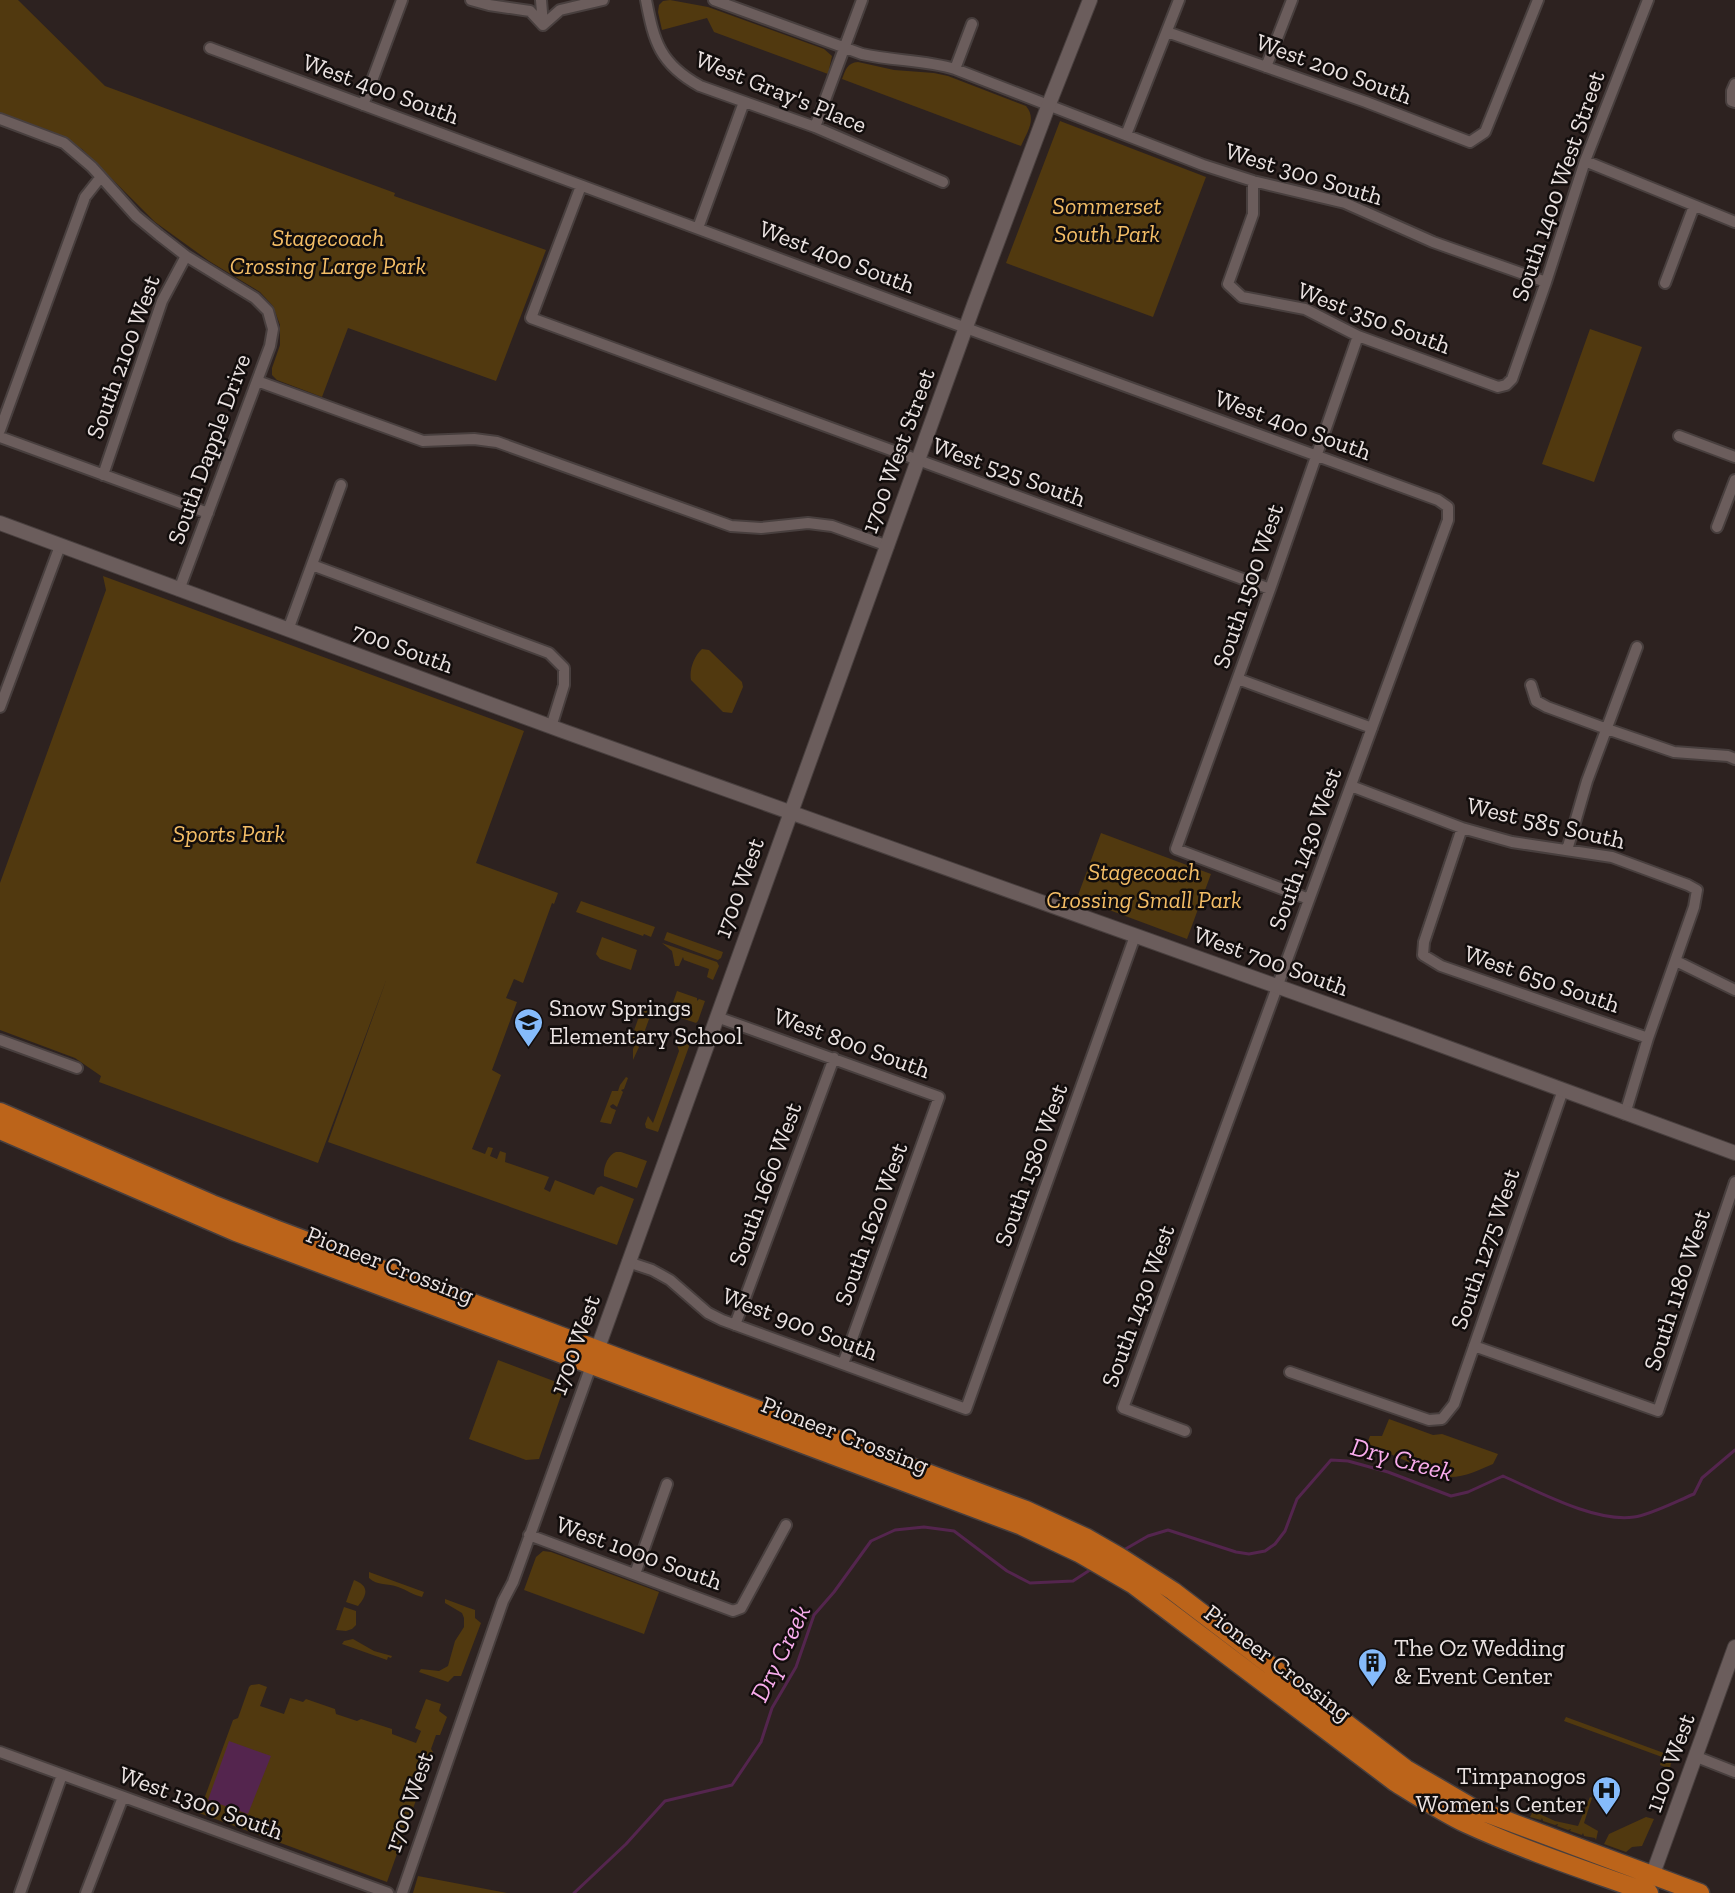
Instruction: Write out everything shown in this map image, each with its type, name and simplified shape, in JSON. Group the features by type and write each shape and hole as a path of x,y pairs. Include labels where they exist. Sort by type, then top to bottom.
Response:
{"highway":[{"name":"Pioneer Crossing","path":"0,1112 242,1217 575,1341 595,1358"},
{"name":"Pioneer Crossing","path":"0,1130 236,1232 1026,1510 1087,1538 1108,1559 1173,1591 1406,1769 1438,1790 1473,1808 1624,1874 1648,1888"},
{"path":"1648,1888 1700,1893"}],"street":[{"path":"363,105 402,0"},
{"path":"471,0 530,11 543,26"},
{"path":"541,0 543,26"},
{"path":"543,26 560,10 603,0"},
{"name":"West Gray's Place","path":"646,0 656,41 670,66 683,77 700,86 814,127 943,182"},
{"name":"West 300 South","path":"714,0 881,58 955,69 1203,165 1253,181 1345,203 1433,242 1546,282"},
{"path":"814,127 862,0"},
{"path":"1049,104 1090,0"},
{"path":"1126,135 1179,0"},
{"path":"1266,67 1292,0"},
{"name":"West 200 South","path":"1167,32 1366,102 1470,142 1485,132 1538,0"},
{"name":"South 1400 West Street","path":"1506,385 1512,379 1585,161 1648,0"},
{"path":"955,69 972,24"},
{"name":"West 400 South","path":"210,48 1438,500 1448,507"},
{"path":"1733,101 1732,91 1735,84"},
{"path":"698,228 744,102"},
{"name":"1700 West Street","path":"791,813 1049,104"},
{"path":"0,119 64,143 92,167 136,216 186,256"},
{"path":"1585,161 1735,222"},
{"path":"0,430 85,197 100,178"},
{"name":"West 350 South","path":"1253,181 1253,214 1228,284 1242,297 1305,309 1358,336 1498,387 1506,385"},
{"name":"West 525 South","path":"581,186 531,318 1270,589"},
{"path":"1665,283 1694,206"},
{"name":"South Dapple Drive","path":"179,590 272,338 268,311 255,298 186,256"},
{"name":"South 2100 West","path":"103,475 162,301 186,256"},
{"name":"South 1500 West","path":"1309,899 1176,849 1358,336"},
{"path":"257,381 423,441 474,439 497,442 731,526 761,528 808,523 832,526 888,546"},
{"path":"1679,436 1735,457"},
{"path":"0,437 208,513"},
{"path":"1717,527 1735,480"},
{"path":"288,630 341,485"},
{"name":"South 1430 West","path":"1185,1431 1123,1408 1448,519 1448,507"},
{"name":"700 South","path":"0,523 551,727 791,813"},
{"path":"0,708 60,546"},
{"path":"312,565 549,653 564,668 564,685 551,727"},
{"path":"1567,850 1581,801 1637,647"},
{"path":"1238,679 1372,728"},
{"path":"1531,685 1536,701 1607,729 1674,752 1728,756 1735,759"},
{"name":"West 585 South","path":"1351,786 1462,828 1512,842 1612,857 1688,885 1697,890 1694,907 1676,961"},
{"name":"West 700 South","path":"791,813 1735,1153"},
{"name":"1700 West","path":"402,1893 503,1601 513,1582 595,1358 791,813"},
{"name":"West 650 South","path":"1462,828 1424,942 1423,955 1441,966 1648,1038"},
{"name":"South 1580 West","path":"966,1409 1135,936"},
{"path":"1625,1114 1648,1038 1676,961 1735,990"},
{"name":"West 800 South","path":"717,1017 939,1097"},
{"path":"0,1040 77,1068"},
{"name":"South 1660 West","path":"735,1325 834,1058"},
{"name":"South 1275 West","path":"1290,1372 1429,1420 1442,1419 1454,1404 1563,1090"},
{"name":"South 1620 West","path":"843,1364 939,1097"},
{"name":"South 1180 West","path":"1474,1346 1658,1411 1735,1182"},
{"name":"West 900 South","path":"628,1262 652,1270 670,1280 708,1313 735,1325 966,1409"},
{"path":"635,1574 667,1484"},
{"name":"West 1000 South","path":"530,1535 733,1611 741,1608 786,1525"},
{"name":"1100 West","path":"1648,1888 1735,1647"},
{"name":"West 1300 South","path":"0,1752 388,1893"},
{"path":"1696,1757 1735,1772"},
{"path":"20,1893 62,1775"},
{"path":"86,1893 123,1797"}],"green space":[{"name":"Stagecoach Crossing Large Park","path":"0,0 18,0 105,86 395,193 394,196 546,250 496,381 348,328 322,397 277,380 272,375 272,368 280,345 280,325 273,306 260,292 209,261 155,222 82,149 51,131 0,113"},
{"path":"670,0 708,7 824,49 832,56 828,74 714,32 707,18 662,30 658,12 659,5 663,1"},
{"path":"858,62 894,70 948,76 1026,106 1031,116 1028,131 1021,146 842,79 849,65"},
{"name":"Sommerset South Park","path":"1060,121 1206,177 1153,317 1006,263"},
{"path":"1590,329 1642,347 1594,482 1542,464"},
{"name":"Sports Park","path":"103,576 524,731 476,863 558,893 554,904 552,903 523,983 514,979 506,998 517,1002 492,1070 501,1075 472,1149 485,1154 488,1147 493,1148 490,1156 497,1159 500,1151 506,1153 505,1162 549,1177 544,1189 550,1192 555,1180 594,1195 597,1188 601,1186 634,1199 617,1245 328,1142 387,978 318,1163 99,1082 101,1076 75,1058 0,1030 0,883 106,590"},
{"path":"702,649 709,650 742,682 743,687 732,713 723,712 691,680 693,663"},
{"name":"Stagecoach Crossing Small Park","path":"1101,833 1211,874 1187,939 1077,898"},
{"path":"581,901 655,927 651,937 576,912"},
{"path":"667,932 723,952 721,958 718,960 664,940"},
{"path":"602,937 637,950 631,970 600,959 596,954"},
{"path":"662,943 717,962 719,966 713,980 707,977 709,969 684,960 683,957 679,966 675,966 672,951"},
{"path":"677,991 697,998 697,1001 699,999 705,1001 696,1023 669,1014"},
{"path":"642,1008 652,1011 633,1060 633,1049 636,1042 631,1039"},
{"path":"680,1033 692,1037 658,1132 646,1128 645,1124 648,1116 653,1123 679,1051 675,1038"},
{"path":"626,1077 628,1078 624,1089 621,1090 623,1092 617,1107 613,1104 610,1106 616,1110 611,1124 600,1122 612,1091 618,1091"},
{"path":"616,1152 647,1161 637,1188 604,1176 607,1162"},
{"path":"498,1360 559,1383 563,1390 539,1459 526,1460 469,1439"},
{"path":"1389,1419 1433,1435 1442,1434 1498,1454 1493,1464 1474,1472 1455,1477 1441,1476 1367,1444 1370,1436 1382,1436"},
{"path":"543,1551 659,1592 644,1634 524,1590 536,1557"},
{"path":"369,1572 424,1592 422,1597 401,1588 376,1582 369,1578"},
{"path":"354,1580 365,1588 365,1595 358,1606 346,1602"},
{"path":"445,1599 475,1610 475,1618 481,1623 461,1676 454,1676 448,1682 419,1672 421,1669 439,1671 448,1666 455,1641 464,1627 462,1613 445,1603"},
{"path":"344,1607 356,1611 356,1625 346,1631 336,1630"},
{"path":"353,1639 374,1651 392,1656 387,1660 342,1644 344,1641"},
{"path":"259,1684 267,1687 260,1706 284,1714 290,1698 303,1702 306,1699 335,1709 336,1714 392,1729 392,1734 416,1743 421,1731 415,1728 426,1699 441,1704 439,1711 447,1717 440,1735 436,1735 431,1749 433,1752 387,1882 199,1813 233,1720 238,1718 249,1687"},
{"path":"1566,1717 1672,1756 1670,1769 1660,1765 1662,1757 1564,1721"},
{"path":"1590,1797 1592,1798 1584,1823 1598,1831 1596,1840 1584,1836 1583,1833 1582,1835 1570,1831 1571,1829 1557,1826 1558,1824 1543,1821 1542,1818 1541,1820 1530,1817 1533,1811 1555,1821 1578,1826"},
{"path":"1646,1817 1654,1819 1642,1846 1632,1847 1626,1852 1604,1844 1609,1834"},
{"path":"418,1876 507,1893 413,1893"}],"shaded area":[{"path":"229,1741 271,1756 248,1814 208,1800"}],"waterway":[{"name":"Dry Creek","path":"1122,1551 1148,1536 1168,1530 1236,1552 1249,1554 1265,1551 1275,1544 1285,1531 1297,1499 1331,1460 1348,1461 1388,1472 1451,1496 1468,1492 1503,1476 1585,1511 1619,1518 1648,1514 1694,1494 1702,1478 1735,1450"},
{"name":"Dry Creek","path":"574,1893 626,1844 665,1801 732,1785 761,1742 772,1708 796,1667 814,1615 834,1592 871,1541 895,1530 924,1527 954,1531 1007,1571 1030,1583 1073,1581 1093,1568"}],"place":[{"name":"Snow Springs Elementary School","path":"528,1048"},
{"name":"The Oz Wedding & Event Center","path":"1373,1688"},
{"name":"Timpanogos Women's Center","path":"1607,1816"}]}
